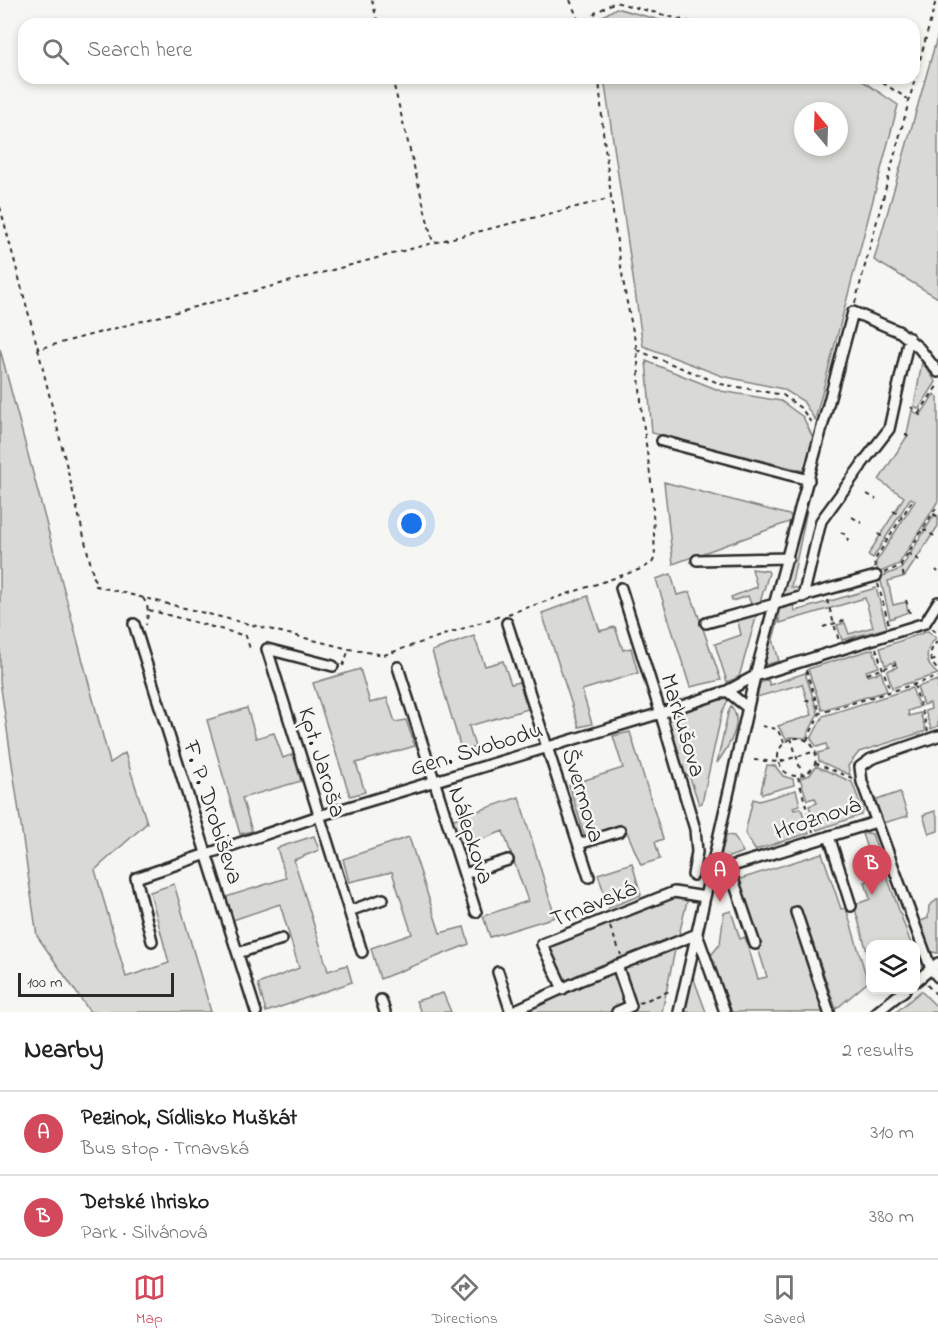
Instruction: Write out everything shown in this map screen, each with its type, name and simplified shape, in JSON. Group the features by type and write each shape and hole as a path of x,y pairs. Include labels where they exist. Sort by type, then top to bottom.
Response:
{"street":[{"path":"679,1012 755,676 853,312 909,338 938,372"},
{"path":"803,597 821,521 889,429 909,338"},
{"path":"662,441 809,480"},
{"path":"697,560 788,558"},
{"path":"706,623 876,576"},
{"name":"Markušova","path":"621,588 661,712 695,829 697,852 693,875"},
{"name":"Gen. Svobodu","path":"152,940 136,878 320,816 727,691 755,676 925,623 938,602"},
{"name":"Švermova","path":"507,623 589,877"},
{"name":"F. P. Drobiševa","path":"134,624 256,1012"},
{"name":"Kpt. Jaroša","path":"333,666 267,649 362,952"},
{"name":"Nálepkova","path":"398,667 476,912"},
{"path":"727,691 748,708"},
{"name":"Hroznová","path":"710,875 729,867 876,822 862,782 860,767 871,759 934,737"},
{"path":"876,822 938,977"},
{"path":"579,844 620,831"},
{"path":"829,836 851,906"},
{"path":"464,874 508,860"},
{"path":"729,867 754,944"},
{"name":"Trnavská","path":"563,989 543,944 674,892 705,897"},
{"path":"350,911 382,899"},
{"path":"796,912 829,1012"},
{"path":"498,972 512,1012 620,964 697,934"},
{"path":"697,934 725,1012"},
{"path":"238,953 282,939"},
{"path":"617,1012 631,1006 620,964"},
{"path":"920,977 934,966"},
{"path":"877,1012 900,994"},
{"path":"381,1000 385,1012"}],"path":[{"path":"372,0 376,18"},
{"path":"570,0 578,18"},
{"path":"920,59 936,0"},
{"path":"594,18 595,13 613,1 676,18"},
{"path":"393,84 433,243"},
{"path":"0,207 38,349 96,586 349,649 384,655 640,569 652,563 655,557 652,489 642,414 637,350 626,298 603,130 599,84"},
{"path":"884,84 909,99"},
{"path":"853,312 913,84"},
{"path":"38,349 433,243 612,198"},
{"path":"637,350 722,384 783,395 802,409 820,437"},
{"path":"911,407 921,415 938,385"},
{"path":"905,435 911,439"},
{"path":"867,494 876,499"},
{"path":"892,634 874,561 912,501"},
{"path":"876,576 900,566 938,506"},
{"path":"892,511 902,516"},
{"path":"933,514 938,517"},
{"path":"852,517 862,522"},
{"path":"923,529 934,536"},
{"path":"841,532 847,536 848,541"},
{"path":"878,534 887,540"},
{"path":"908,553 919,560"},
{"path":"901,563 904,578"},
{"path":"825,591 841,649"},
{"path":"143,598 149,610 146,625"},
{"path":"906,600 912,620"},
{"path":"149,610 246,636 250,649"},
{"path":"824,627 846,620"},
{"path":"873,639 890,692"},
{"path":"938,640 930,651 931,662 938,670"},
{"path":"333,666 342,668 349,649"},
{"path":"931,662 938,659"},
{"path":"803,661 820,712 807,740"},
{"path":"867,674 896,664"},
{"path":"820,712 938,677"},
{"path":"914,685 934,737"},
{"path":"805,701 815,698"},
{"path":"762,726 777,729 784,742"},
{"path":"791,738 802,776"},
{"path":"791,738 807,740 816,751 813,768 802,776 785,772 778,762 778,751 784,742 791,738"},
{"path":"754,760 778,762 816,751"},
{"path":"815,763 862,782"},
{"path":"797,776 816,840"},
{"path":"607,919 620,964"},
{"path":"926,984 938,996"},
{"path":"631,1006 672,990"}],"shaded area":[{"path":"616,8 652,18 600,18"},
{"path":"938,34 938,298 874,260"},
{"path":"605,84 867,84 898,105 815,420 803,401 783,389 722,376 643,346"},
{"path":"0,349 110,763 125,753 147,823 95,870 126,977 169,963 150,892 174,884 211,1012 90,1012 37,936 0,681"},
{"path":"646,361 721,391 781,401 803,417 814,440 804,471 652,433"},
{"path":"922,362 936,382 919,409 914,406"},
{"path":"934,394 938,397 938,501 899,564 878,573 876,562 915,501 911,498 909,500 873,558 868,555 904,497 879,480 906,438 912,410 920,416"},
{"path":"664,482 793,516 792,521 673,564"},
{"path":"806,510 791,587 803,589 802,594 780,600"},
{"path":"935,514 938,516 938,526 905,576 888,581 893,605 906,602 908,612 890,619 880,577 901,569"},
{"path":"752,569 769,573 760,602 751,604 748,596 732,601 731,597 757,587"},
{"path":"671,574 677,595 690,592 721,680 690,687 656,579"},
{"path":"876,588 887,628 842,640 837,625 845,623 849,634 873,627 865,598 780,623 779,618 773,639 779,661 765,665 777,615 779,616 777,609 793,605 795,611"},
{"path":"588,596 600,631 615,627 623,650 631,648 638,673 582,690 592,724 579,727 542,613"},
{"path":"751,613 757,614 739,677 727,682 715,644 741,635 737,617"},
{"path":"928,631 936,638 929,647 927,657 930,666 938,674 892,688 887,671 897,667 895,662 885,665 880,648"},
{"path":"474,636 485,666 503,661 511,684 519,682 528,709 469,726 475,747 462,752 432,651"},
{"path":"873,649 879,667 866,671 868,676 881,672 887,691 822,710 808,669"},
{"path":"360,669 370,703 387,698 395,722 406,720 415,746 356,763 365,792 350,796 313,683"},
{"path":"805,673 818,713 806,738 786,739 778,726 812,715 802,684 757,697 760,683 768,680 770,685"},
{"path":"938,680 938,726 931,729 925,711 931,709 930,703 923,705 917,687"},
{"path":"912,688 919,707 908,711 909,716 920,713 926,731 859,752 848,766 850,775 819,761 818,753 828,750 826,744 817,747 811,739 823,716"},
{"path":"723,695 728,700 722,712 702,803 699,804 689,775 684,777 665,715"},
{"path":"731,706 735,713 735,728 730,743 717,763 728,713"},
{"path":"247,708 256,738 274,733 283,758 293,754 301,781 242,798 252,831 240,834 207,720"},
{"path":"630,732 663,839 655,842 660,859 641,865 624,825 585,837 569,785 623,768 613,736"},
{"path":"767,765 775,766 783,776 793,779 794,785 762,794"},
{"path":"816,766 852,782 863,811 861,815 817,830 809,806 817,803 815,798 807,800 800,778 810,775"},
{"path":"796,790 800,805 793,807 794,810 801,808 809,833 755,850 745,833 753,799 759,801"},
{"path":"900,792 908,816 879,824 871,802"},
{"path":"519,797 555,917 490,937 483,916 528,901 503,831 460,848 451,820"},
{"path":"935,811 938,831 929,834 923,815"},
{"path":"862,834 872,834 910,940 866,940 866,948 854,905 870,899 865,882 877,877"},
{"path":"726,835 734,836 743,852 720,860"},
{"path":"314,836 319,850 294,860 328,971 347,965 352,982 266,1012 258,984 299,968 280,904 233,920 226,897 286,878 277,848"},
{"path":"409,837 440,933 464,927 469,944 380,979 371,948 412,934 392,872 349,882 343,859"},
{"path":"822,853 841,909 846,908 866,975 866,984 836,1009 800,907 793,910 827,1012 727,1012 708,959 720,944 724,913 731,911 740,939 745,937 758,979 767,977 737,880"},
{"path":"632,863 641,895 609,908 598,874"},
{"path":"673,896 688,897 679,935 565,983 547,945"},
{"path":"938,899 938,953 927,951 917,923 928,918 929,906"},
{"path":"676,945 662,1012 519,1012"},
{"path":"692,974 706,1012 683,1012"},
{"path":"920,992 938,1008 938,1012 896,1012 920,994"},
{"path":"443,993 451,1012 421,1012 416,1001"}],"place":[{"name":"Detské Ihrisko","path":"872,895"},
{"name":"Pezinok, Sídlisko Muškát","path":"720,902"}]}
